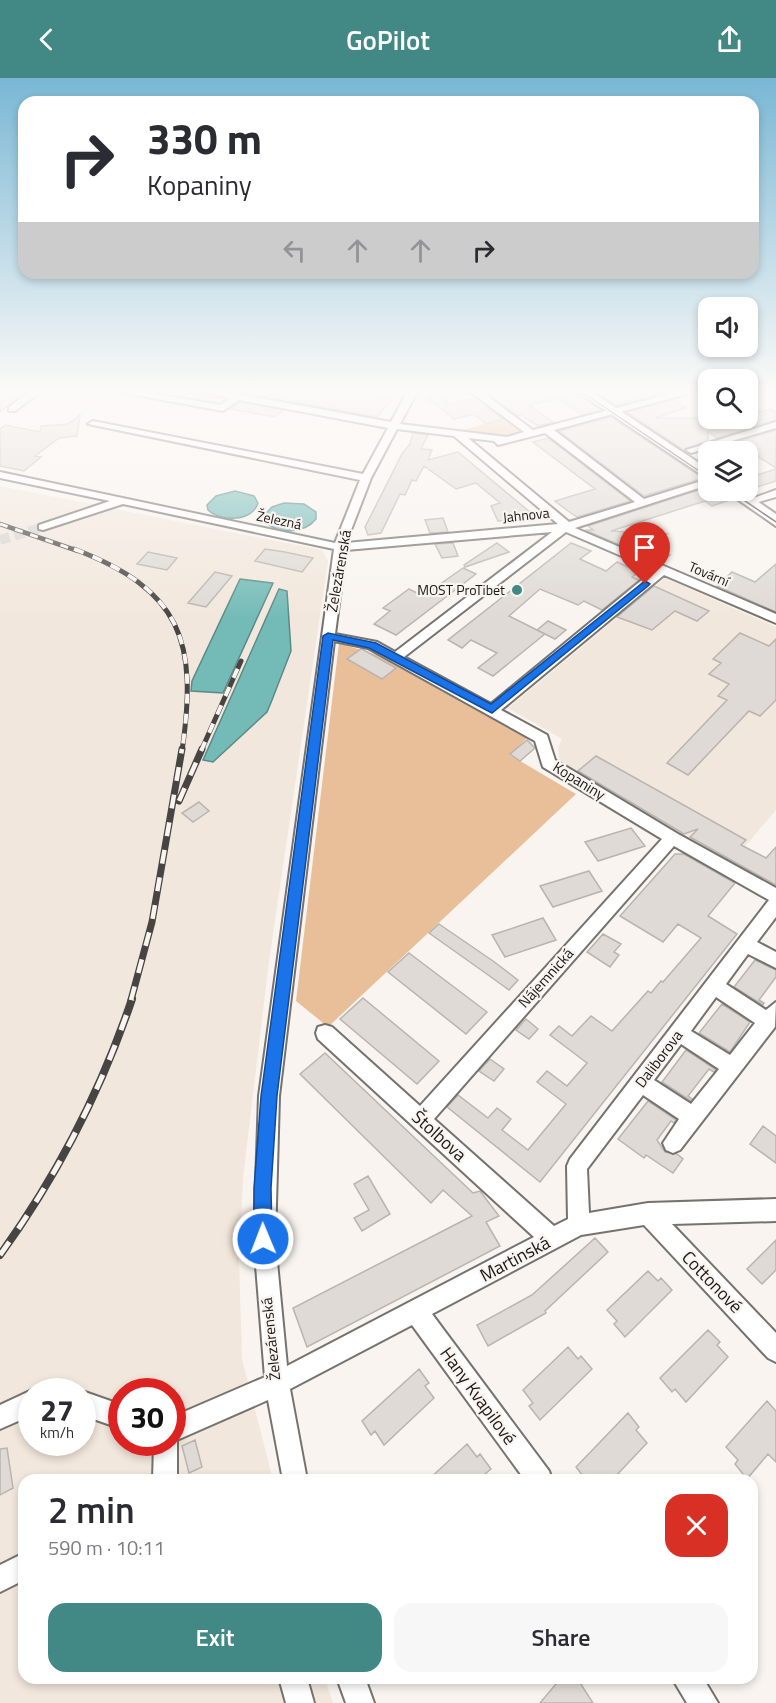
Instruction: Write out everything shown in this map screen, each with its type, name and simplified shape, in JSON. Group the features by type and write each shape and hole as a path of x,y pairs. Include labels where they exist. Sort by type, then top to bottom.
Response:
{"main road":[{"path":"748,502 776,520"}],"street":[{"path":"304,466 366,478"},
{"name":"Železárenská","path":"294,1474 276,1384 265,1277 262,1197 264,1149 340,547 344,531 373,466"},
{"path":"395,658 566,526 495,466"},
{"path":"594,466 642,502"},
{"name":"Železná","path":"0,475 340,547"},
{"name":"Jahnova","path":"340,547 566,526 698,485"},
{"path":"748,502 776,493"},
{"path":"42,527 122,501"},
{"name":"Tovární","path":"566,526 776,619"},
{"path":"492,710 662,570"},
{"name":"Kopaniny","path":"328,636 365,643 542,738 548,763 672,838 776,896"},
{"name":"Nájemnická","path":"421,1119 672,838"},
{"name":"Daliborova","path":"579,1225 577,1166 776,904"},
{"path":"746,944 776,961"},
{"path":"673,1143 772,1015 714,986"},
{"name":"Štolbova","path":"325,1033 552,1239"},
{"path":"679,1033 732,1067"},
{"path":"641,1083 693,1117"},
{"name":"Martinská","path":"186,1424 276,1384 579,1225 648,1214 776,1210"},
{"name":"Cottonové","path":"648,1214 776,1350"},
{"name":"Hany Kvapilové","path":"416,1312 536,1474"},
{"path":"0,1417 18,1409"},
{"path":"165,1474 166,1456"},
{"path":"0,1579 18,1569"},
{"path":"295,1684 300,1703"},
{"path":"353,1684 360,1703"},
{"path":"690,1684 704,1703"}],"shaded area":[{"path":"0,486 322,550 328,561 269,961 243,1178 239,1261 242,1359 271,1474 18,1474 18,1684 327,1684 333,1703 0,1703"},
{"path":"665,578 776,627 776,810 730,864 577,776 559,760 558,748 562,739 508,708"},
{"path":"339,643 380,656 527,738 510,755 576,794 328,1027 296,1001"}],"water":[{"path":"235,491 254,496 258,503 255,509 243,517 236,518 220,517 208,510 207,505 216,496"},
{"path":"284,503 304,504 316,512 316,519 305,528 298,530 276,529 270,526 265,521 265,514 272,507"},
{"path":"240,579 273,583 223,693 191,691 192,681"},
{"path":"279,589 287,591 291,651 267,712 213,762 203,760"}],"building":[{"path":"0,466 30,466 24,471"},
{"path":"396,466 475,466 537,518 498,521 491,506 500,503 476,483 456,489 424,466 416,481 412,480 405,495 400,494 381,533 368,535 365,527"},
{"path":"564,466 584,466 630,501 577,517 555,501 595,489"},
{"path":"605,466 685,466 698,475 698,480 644,496"},
{"path":"776,469 776,481 758,487 758,475"},
{"path":"698,490 698,501 705,501 611,531 667,534 651,547 670,555 659,562 585,530 593,530 588,526"},
{"path":"705,501 727,501 712,506"},
{"path":"443,518 448,532 430,533 425,520"},
{"path":"453,543 458,556 442,558 435,544"},
{"path":"497,543 509,552 465,567 464,565"},
{"path":"571,543 591,551 580,559 606,571 617,562 639,572 632,577 639,580 602,610 584,601 578,605 540,589 509,616 545,634 493,676 478,668 497,653 471,640 462,648 448,640"},
{"path":"265,549 313,558 302,572 255,561"},
{"path":"148,552 177,558 167,570 137,564"},
{"path":"776,564 776,612 717,586 732,572 755,582"},
{"path":"463,568 476,574 396,635 374,624 390,611 383,608 409,589 423,596"},
{"path":"215,572 232,576 206,607 188,603"},
{"path":"654,586 709,611 697,621 675,611 652,630 617,617"},
{"path":"548,621 566,630 555,639 537,630"},
{"path":"740,633 769,646 776,639 776,700 760,716 749,711 688,775 667,763 727,700 718,696 729,684 709,674 721,663 713,659"},
{"path":"361,649 396,668 382,679 347,659"},
{"path":"527,740 535,748 520,761 510,754"},
{"path":"596,756 746,840 741,845 766,858 776,847 776,885 690,837 698,829 684,834 578,771"},
{"path":"199,802 209,811 193,822 182,813"},
{"path":"631,828 645,846 598,861 585,842"},
{"path":"675,854 684,854 735,883 708,916 737,934 540,1182 447,1107 458,1095 488,1118 497,1108 511,1119 502,1130 528,1150 566,1104 537,1082 547,1071 567,1086 587,1063 550,1035 559,1026 572,1036 591,1016 612,1031 648,991 651,993 661,981 663,982 701,938 678,924 663,942 620,916"},
{"path":"589,871 602,891 553,907 540,886"},
{"path":"543,918 556,940 505,957 492,935"},
{"path":"439,924 518,980 509,990 429,933"},
{"path":"603,934 621,944 614,952 619,955 610,967 587,952"},
{"path":"409,953 487,1012 466,1034 388,972"},
{"path":"755,960 776,970 776,977 759,1000 764,1003 763,1005 734,987"},
{"path":"363,998 439,1061 417,1084 340,1019"},
{"path":"722,1004 750,1022 730,1052 699,1033"},
{"path":"526,1019 538,1029 529,1039 516,1030"},
{"path":"686,1050 716,1070 714,1072 709,1069 688,1096 692,1099 691,1101 662,1082"},
{"path":"325,1053 473,1193 480,1191 499,1216 486,1222 500,1246 307,1347 293,1308 472,1216 443,1190 431,1203 300,1074"},
{"path":"490,1059 504,1069 494,1081 479,1071"},
{"path":"648,1101 676,1120 674,1123 671,1121 657,1140 665,1152 677,1154 683,1159 673,1173 646,1155 644,1158 618,1139"},
{"path":"763,1126 776,1136 776,1163 750,1144"},
{"path":"368,1176 390,1214 362,1231 354,1218 369,1210 354,1184"},
{"path":"595,1238 608,1252 545,1311 546,1313 488,1346 477,1325 532,1295"},
{"path":"776,1240 776,1270 762,1284 747,1269"},
{"path":"648,1271 658,1281 661,1278 672,1290 625,1337 614,1324 617,1321 607,1310"},
{"path":"708,1330 720,1342 717,1345 728,1357 686,1402 675,1389 672,1392 660,1378"},
{"path":"568,1347 578,1359 581,1356 592,1369 540,1420 529,1406 533,1403 523,1390"},
{"path":"419,1369 429,1383 425,1386 434,1398 384,1445 375,1431 371,1435 362,1421"},
{"path":"767,1401 776,1411 776,1462 768,1454 751,1474 743,1474 735,1464 738,1460 726,1447"},
{"path":"628,1413 639,1427 636,1430 647,1443 618,1474 581,1474 576,1467"},
{"path":"195,1440 202,1467 189,1473 185,1456 186,1444"},
{"path":"467,1444 477,1457 480,1454 491,1469 485,1474 434,1474"},
{"path":"7,1448 13,1488 0,1495 0,1449"},
{"path":"556,1684 581,1684 593,1703 540,1703"}],"tunnel":[{"path":"0,540 43,527"}],"tram line":[{"path":"691,466 698,470"},
{"path":"745,501 776,522"}],"railway":[{"path":"0,524 78,551"},
{"path":"74,549 110,565 139,582 160,602 174,624 183,650 187,679 182,751"},
{"path":"201,751 241,661"},
{"path":"131,1000 152,922 182,749"},
{"path":"179,801 202,749"},
{"path":"0,1255 40,1195 76,1132 106,1067 132,999"}],"place":[{"name":"MOST ProTibet","path":"517,590"}],"route":[{"path":"263,1239 262,1188 269,1096 328,636 372,645 492,710 645,584"}]}
